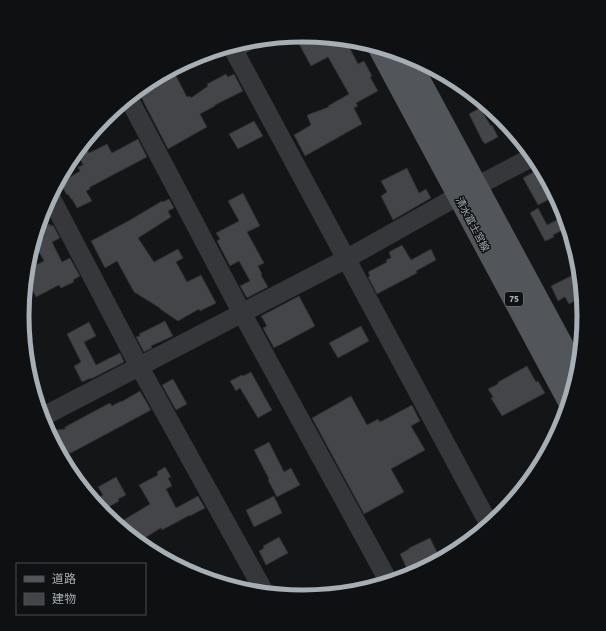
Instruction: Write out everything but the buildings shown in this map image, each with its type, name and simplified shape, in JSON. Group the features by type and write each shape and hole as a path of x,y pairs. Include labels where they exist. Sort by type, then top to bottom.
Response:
{"main road":[{"name":"清水富士宮線","path":"383,54 468,191 573,365"},
{"name":"清水富士宮線","path":"410,63 468,191 565,394"}],"street":[{"path":"234,51 487,519"},
{"path":"131,102 242,313 386,576"},
{"path":"48,414 346,259 528,159"},
{"path":"53,203 140,366 261,586"}]}
